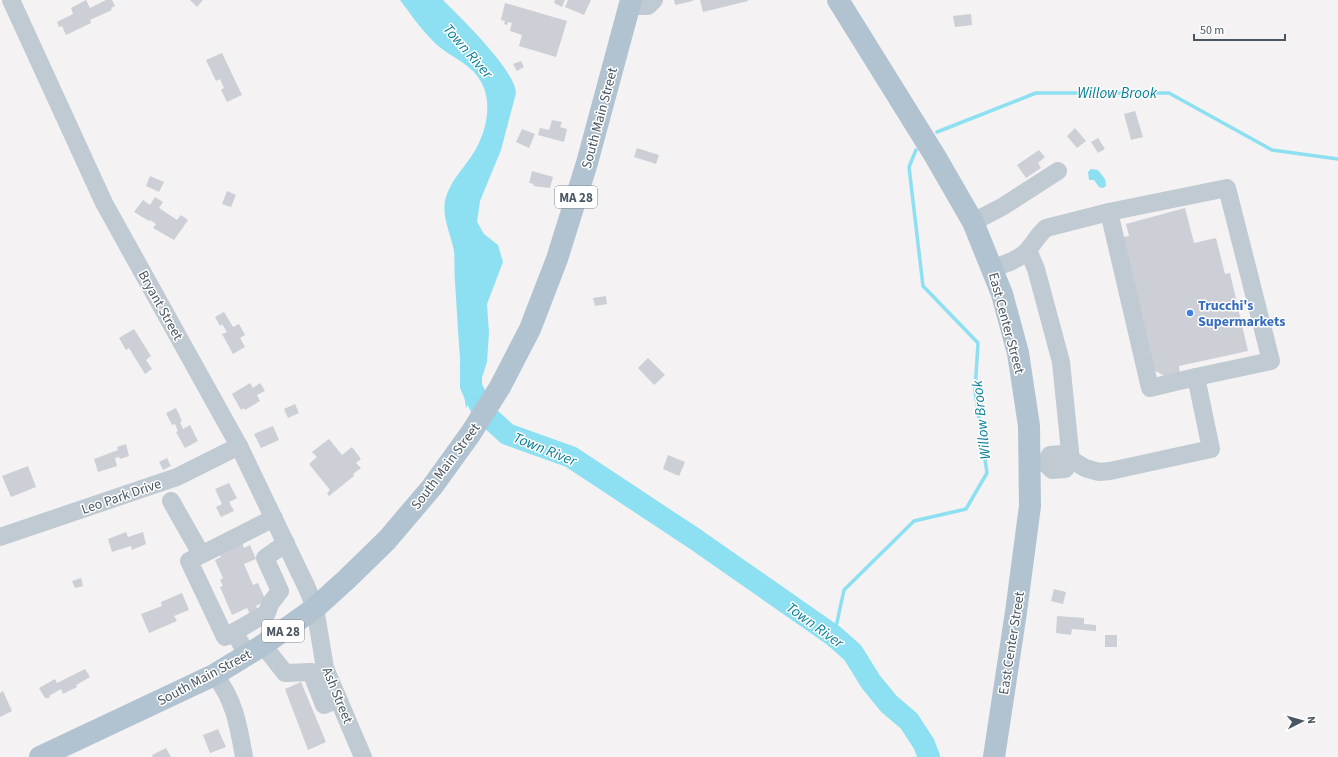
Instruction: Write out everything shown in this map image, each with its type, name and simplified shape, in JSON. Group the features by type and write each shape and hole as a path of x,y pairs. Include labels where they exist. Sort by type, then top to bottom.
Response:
{"main road":[{"name":"East Center Street","path":"838,0 935,156 973,222 992,268 1008,313 1019,359 1029,426 1038,463 1030,506 1022,571 994,757"},
{"name":"South Main Street","path":"40,757 214,675 315,608 387,540 432,488 471,433 500,387 530,329 557,259 587,163 630,3"}],"street":[{"name":"Bryant Street","path":"12,0 104,203 239,446 286,543 315,608"},
{"path":"630,3 648,6 654,0"},
{"path":"973,222 1008,204 1058,171"},
{"path":"992,268 1010,262 1028,250 1039,234 1046,228 1109,212 1227,188 1271,361 1150,388 1109,212"},
{"path":"1028,250 1036,268 1061,362 1071,460"},
{"path":"1038,463 1050,454 1062,454 1085,468 1099,472 1110,471 1211,449 1196,378"},
{"name":"Leo Park Drive","path":"0,537 177,477 239,446"},
{"path":"171,501 201,554"},
{"path":"274,518 189,561 225,637 267,613 270,604 280,591 265,558 286,543"},
{"name":"Ash Street","path":"315,608 317,668 338,699 363,757"},
{"path":"234,632 285,673 317,668"},
{"path":"214,675 224,686 235,715 244,757"}],"water":[{"path":"400,0 443,0 474,31 497,58 507,71 516,93 501,150 480,201 477,222 484,234 498,245 503,262 487,304 489,333 487,362 480,384 466,408 459,345 454,251 444,207 447,193 473,154 483,133 487,111 486,95 480,79 474,72 468,66 438,46 419,25"},
{"path":"1091,169 1098,170 1105,179 1106,186 1103,188 1099,187 1094,180 1089,180 1088,172"}],"building":[{"path":"86,0 90,8 106,0 112,0 115,6 111,8 112,10 90,20 91,23 66,35 62,26 59,27 57,22 73,14 71,8"},
{"path":"190,0 203,0 197,7"},
{"path":"555,0 565,0 562,7 554,3"},
{"path":"568,0 591,0 584,15 565,7"},
{"path":"674,0 693,0 693,1 675,5"},
{"path":"700,0 748,0 748,1 703,12"},
{"path":"505,3 567,21 556,57 519,46 522,35 510,31 512,23 508,22 507,25 504,24 505,21 501,20"},
{"path":"971,14 972,25 955,27 953,16"},
{"path":"222,53 242,95 227,102 221,90 224,88 220,79 216,81 206,60"},
{"path":"521,61 524,67 517,71 513,64"},
{"path":"1135,111 1143,137 1131,140 1124,114"},
{"path":"552,120 562,122 560,127 567,129 564,142 538,135 540,128 549,130"},
{"path":"1075,128 1086,141 1077,148 1067,136"},
{"path":"522,129 535,134 529,148 516,142"},
{"path":"1098,138 1105,149 1098,153 1091,142"},
{"path":"637,148 659,155 656,164 634,157"},
{"path":"1039,150 1045,157 1038,163 1041,168 1026,178 1017,165"},
{"path":"532,171 553,177 550,188 533,186 534,184 529,183"},
{"path":"150,176 164,182 159,192 146,186"},
{"path":"227,191 236,195 231,207 222,204"},
{"path":"155,197 163,202 159,208 177,220 181,215 188,220 174,240 153,228 156,224 134,212 143,200 150,205"},
{"name":"Trucchi's Supermarkets","path":"1185,208 1194,243 1216,238 1225,274 1230,273 1248,351 1179,366 1180,374 1166,377 1152,369 1122,237 1129,236 1126,224"},
{"path":"606,296 607,304 595,306 593,298"},
{"path":"224,312 233,327 239,324 245,335 240,338 245,347 233,354 222,334 227,332 222,324 220,326 215,317"},
{"path":"134,329 151,356 146,360 152,369 145,374 129,348 126,350 119,338"},
{"path":"648,358 665,375 654,385 638,368"},
{"path":"250,383 253,388 260,383 265,391 257,395 260,401 245,410 244,408 241,410 232,394"},
{"path":"295,404 299,413 288,418 284,409"},
{"path":"176,408 182,421 180,422 183,429 190,425 198,441 185,448 176,432 178,431 175,424 172,425 166,413"},
{"path":"273,426 279,440 261,448 254,434"},
{"path":"329,439 342,455 352,447 361,459 356,463 361,468 353,474 354,476 329,496 327,493 330,490 309,464 317,457 312,452"},
{"path":"126,444 129,456 120,459 119,457 115,458 117,466 98,472 94,459 118,450 117,447"},
{"path":"668,455 685,462 679,476 663,469"},
{"path":"167,458 171,466 163,470 159,462"},
{"path":"28,466 36,487 11,497 2,476"},
{"path":"229,483 237,498 229,502 234,511 221,517 216,507 222,504 215,489"},
{"path":"126,532 128,537 143,532 146,544 132,550 131,546 112,552 108,539"},
{"path":"242,542 244,548 250,545 256,559 244,564 253,585 258,583 266,601 256,606 258,610 250,614 247,608 232,615 220,587 223,586 220,580 223,578 215,560 221,557 219,552"},
{"path":"81,578 83,586 75,588 72,581"},
{"path":"1054,589 1066,592 1063,604 1051,601"},
{"path":"182,593 189,610 174,616 177,621 149,633 141,614 162,606 161,602"},
{"path":"1057,616 1084,618 1084,624 1096,625 1096,631 1072,629 1071,635 1056,633"},
{"path":"1105,635 1117,635 1117,647 1105,647"},
{"path":"85,669 90,677 76,685 77,687 63,694 61,689 49,696 50,698 45,698 39,688 55,679 57,683"},
{"path":"301,682 326,742 308,750 285,689"},
{"path":"3,691 12,711 0,717 0,693"},
{"path":"218,729 226,747 210,753 203,735"},
{"path":"166,748 171,757 153,757 152,755"}],"waterway":[{"name":"Willow Brook","path":"937,132 1036,93 1169,93 1272,150 1338,159"},
{"name":"Willow Brook","path":"834,636 844,590 914,521 966,509 987,473 975,391 978,343 923,286 909,167 916,150"},
{"name":"Town River","path":"471,364 471,386 483,412 507,434 571,457 695,539 834,636 853,653 871,682 889,704 909,721 924,744 929,757"}],"place":[{"name":"Trucchi's Supermarkets","path":"1190,313"}]}
